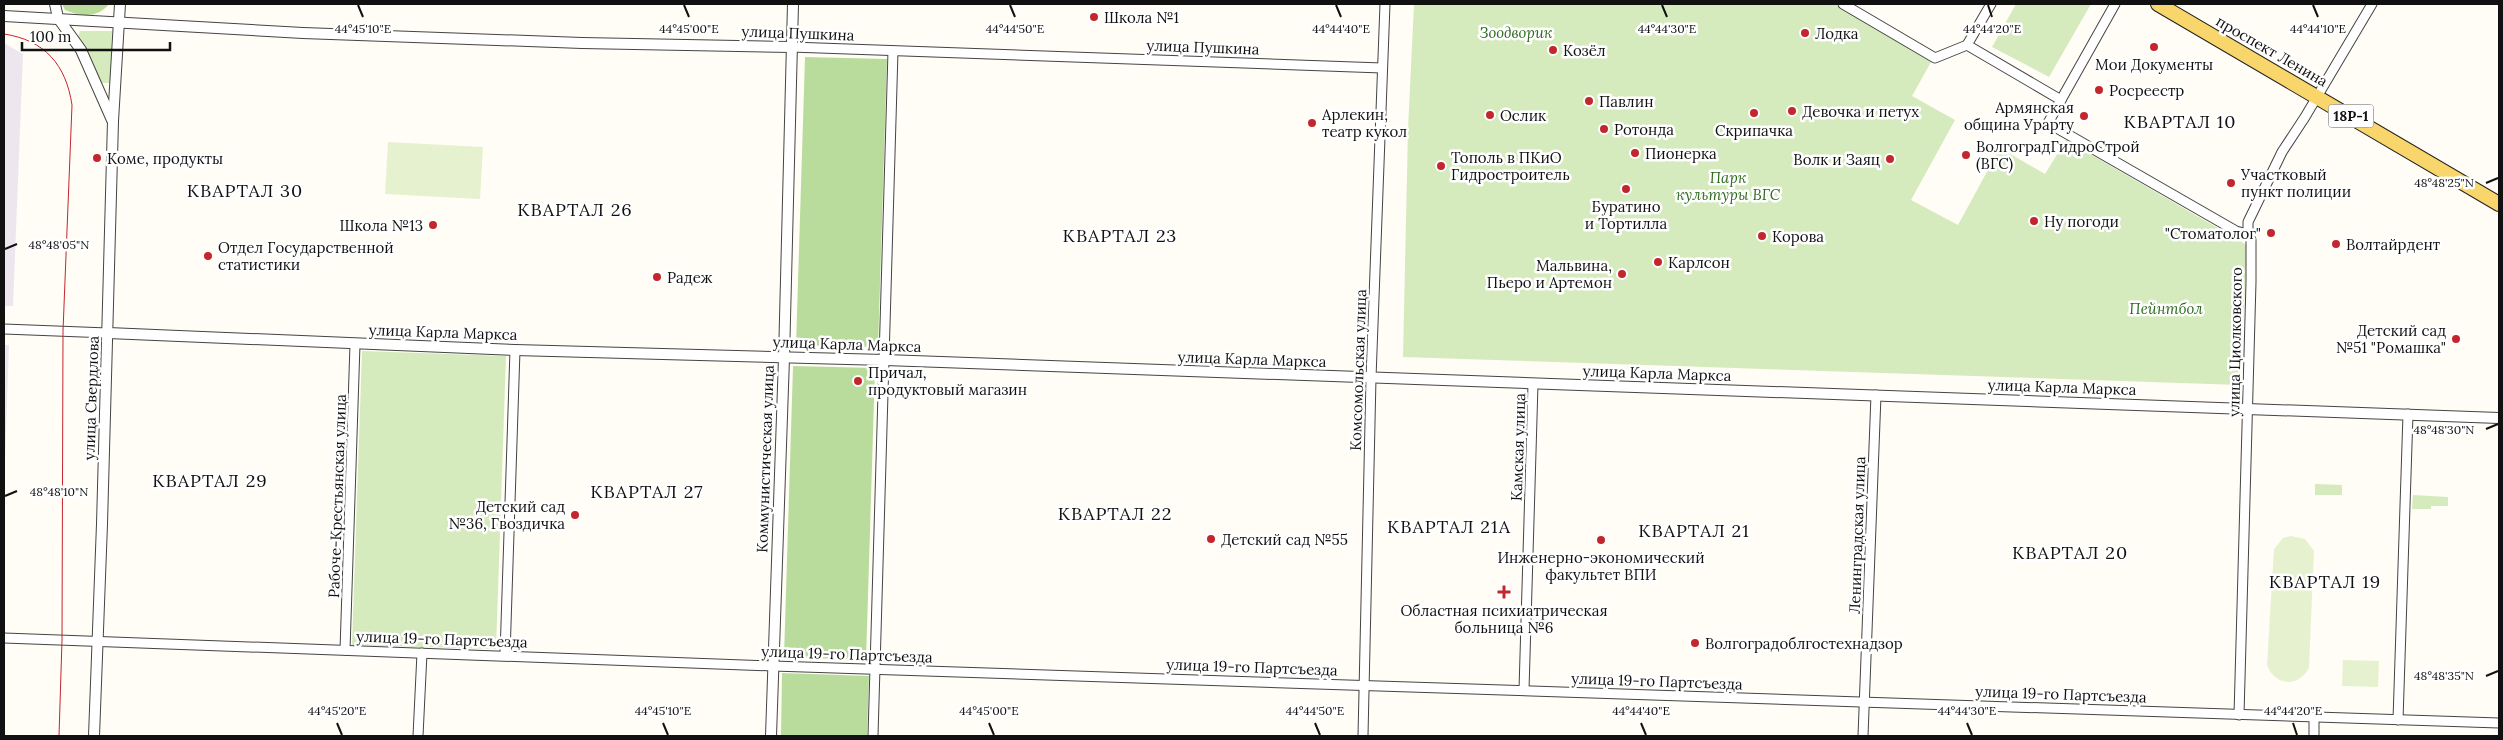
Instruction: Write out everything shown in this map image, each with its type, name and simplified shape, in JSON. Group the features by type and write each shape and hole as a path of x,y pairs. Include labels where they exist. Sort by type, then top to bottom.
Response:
{"main road":[{"name":"проспект Ленина","path":"2158,4 2318,96 2499,204"}],"street":[{"name":"улица Свердлова","path":"55,4 58,18 80,50 113,121"},
{"name":"улица Свердлова","path":"94,736 108,333 113,121 120,4"},
{"name":"Коммунистическая улица","path":"770,736 784,358 792,4"},
{"name":"Комсомольская улица","path":"1362,736 1371,378 1385,4"},
{"path":"1843,4 1935,58 1967,45 1991,4"},
{"path":"2115,4 2048,123 2236,231 2248,234"},
{"name":"улица Циолковского","path":"2239,716 2251,240 2248,234 2248,222 2271,171 2372,4"},
{"name":"улица Пушкина","path":"4,16 119,23 563,42 791,47 1382,68"},
{"path":"1967,45 2061,100"},
{"path":"873,736 893,51"},
{"name":"улица Карла Маркса","path":"4,329 515,350 885,360 2499,418"},
{"name":"Рабоче-Крестьянская улица","path":"345,650 355,344"},
{"path":"505,656 515,350"},
{"name":"Камская улица","path":"1524,690 1534,384"},
{"name":"Ленинградская улица","path":"1863,736 1876,395"},
{"path":"2398,720 2408,414"},
{"name":"улица 19-го Партсъезда","path":"4,638 2239,716 2499,723"},
{"path":"418,736 422,653"},
{"path":"2314,717 2314,736"}],"shaded area":[{"path":"4,43 23,54 13,306 4,306"},
{"path":"4,345 9,345 4,489"}],"green space":[{"path":"62,4 109,4 100,12 83,15 65,10"},
{"name":"Парк культуры ВГС","path":"1414,4 1834,4 1931,62 1912,96 1955,120 1911,200 1958,225 2000,148 2045,174 2066,140 2247,245 2240,385 1403,357 1408,129"},
{"path":"2016,4 2091,4 2049,77 1992,47"},
{"path":"80,31 112,31 110,83 101,83 78,37"},
{"path":"805,57 887,59 878,347 796,345"},
{"path":"388,142 483,147 480,199 385,194"},
{"path":"362,351 506,356 496,649 352,645"},
{"path":"793,366 875,368 866,660 784,657"},
{"path":"2315,484 2342,485 2342,495 2315,495"},
{"path":"2413,495 2448,497 2448,506 2431,506 2431,509 2412,509"},
{"path":"2291,536 2305,539 2314,551 2309,668 2299,679 2287,682 2275,677 2267,665 2274,549 2283,538"},
{"path":"2343,660 2379,661 2378,687 2342,686"},
{"path":"782,673 869,676 867,736 781,736"}],"tram line":[{"path":"4,34 31,42 51,57 65,78 72,105 63,331 62,640 59,736"}],"place":[{"name":"Школа №1","path":"1094,17"},
{"name":"Лодка","path":"1805,33"},
{"name":"Мои Документы","path":"2154,47"},
{"name":"Козёл","path":"1553,50"},
{"name":"Росреестр","path":"2099,90"},
{"name":"Павлин","path":"1589,101"},
{"name":"Девочка и петух","path":"1792,111"},
{"name":"Скрипачка","path":"1754,113"},
{"name":"Ослик","path":"1490,115"},
{"name":"Армянская община Урарту","path":"2084,116"},
{"name":"Арлекин, театр кукол","path":"1312,123"},
{"name":"Ротонда","path":"1604,129"},
{"name":"Пионерка","path":"1635,153"},
{"name":"ВолгоградГидроСтрой (ВГС)","path":"1966,155"},
{"name":"Коме, продукты","path":"97,158"},
{"name":"Волк и Заяц","path":"1890,159"},
{"name":"Тополь в ПКиО Гидростроитель","path":"1441,166"},
{"name":"Участковый пункт полиции","path":"2231,183"},
{"name":"Буратино и Тортилла","path":"1626,189"},
{"name":"Ну погоди","path":"2034,221"},
{"name":"Школа №13","path":"433,225"},
{"name":"\"Стоматолог\"","path":"2271,233"},
{"name":"Корова","path":"1762,236"},
{"name":"Волтайрдент","path":"2336,244"},
{"name":"Отдел Государственной статистики","path":"208,256"},
{"name":"Карлсон","path":"1658,262"},
{"name":"Мальвина, Пьеро и Артемон","path":"1622,274"},
{"name":"Радеж","path":"657,277"},
{"name":"Детский сад №51 \"Ромашка\"","path":"2456,339"},
{"name":"Причал, продуктовый магазин","path":"858,381"},
{"name":"Детский сад №36, Гвоздичка","path":"575,515"},
{"name":"Детский сад №55","path":"1211,539"},
{"name":"Инженерно-экономический факультет ВПИ","path":"1601,540"},
{"name":"Областная психиатрическая больница №6","path":"1504,592"},
{"name":"Волгоградоблгостехнадзор","path":"1695,643"}],"district":[{"name":"КВАРТАЛ 10","path":"2180,121"},
{"name":"КВАРТАЛ 30","path":"245,190"},
{"name":"КВАРТАЛ 26","path":"575,209"},
{"name":"КВАРТАЛ 23","path":"1120,235"},
{"name":"КВАРТАЛ 29","path":"210,480"},
{"name":"КВАРТАЛ 27","path":"647,491"},
{"name":"КВАРТАЛ 22","path":"1115,513"},
{"name":"КВАРТАЛ 21А","path":"1449,526"},
{"name":"КВАРТАЛ 21","path":"1694,530"},
{"name":"КВАРТАЛ 20","path":"2070,552"},
{"name":"КВАРТАЛ 19","path":"2325,581"}],"park label":[{"name":"Зоодворик","path":"1516,32"},
{"name":"Пейнтбол","path":"2166,308"}]}
